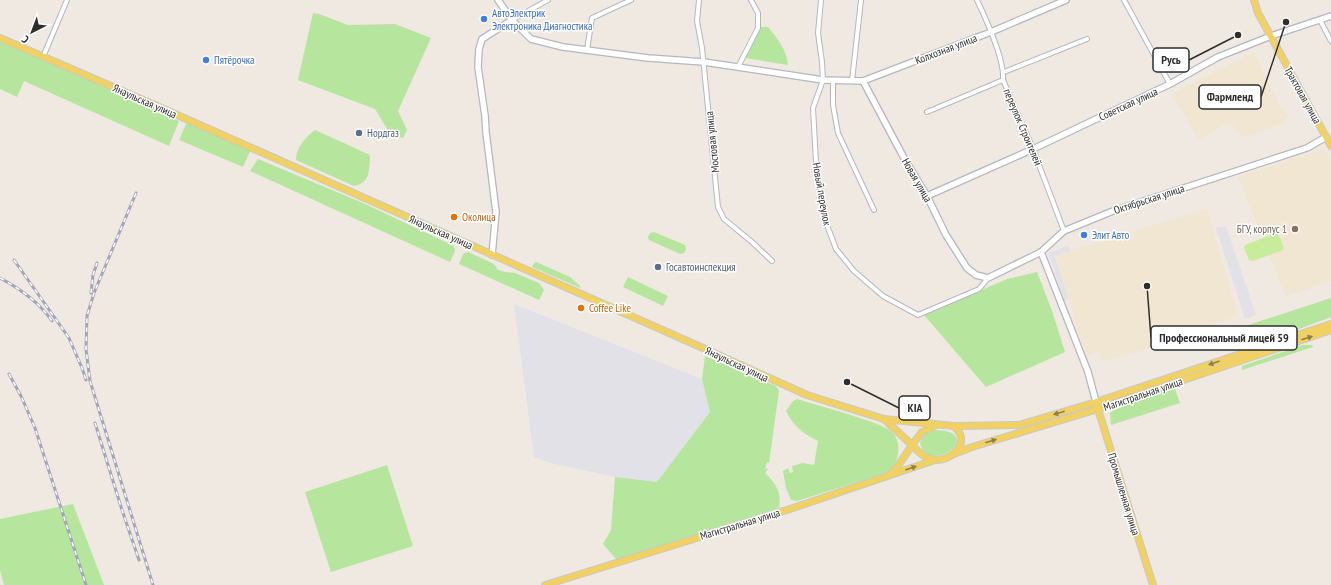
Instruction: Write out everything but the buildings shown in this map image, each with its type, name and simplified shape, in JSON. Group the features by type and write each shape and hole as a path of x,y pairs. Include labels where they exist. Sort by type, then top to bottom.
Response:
{"main road":[{"name":"Трактовая улица","path":"1254,0 1258,13 1329,136 1331,146"},
{"name":"Янаульская улица","path":"0,38 157,106 788,387 807,395 884,419"},
{"name":"Магистральная улица","path":"884,419 954,426 1019,425 1096,402 1331,324"},
{"name":"Магистральная улица","path":"545,585 787,510 935,460 942,459 972,447 1098,409 1331,330"},
{"name":"Промышленная улица","path":"1096,402 1153,585"},
{"path":"884,419 921,454 935,460"},
{"path":"888,476 896,469 922,432 937,424"},
{"path":"954,426 961,437 959,447 954,454"}],"street":[{"path":"43,57 67,0"},
{"name":"Колхозная улица","path":"498,0 512,20 531,39 563,47 648,58 704,62 823,80 852,81 863,81 991,32 1066,0"},
{"path":"492,255 496,212 478,67 479,49 482,39 548,0"},
{"path":"587,50 592,18 631,0"},
{"name":"Мостовая улица","path":"699,0 697,21 704,62 718,207 724,219 772,261"},
{"path":"738,67 758,28 758,13 751,0"},
{"name":"Новый переулок","path":"820,0 818,33 823,80 813,108 818,170 827,225 836,249 854,272 883,296 918,315 980,289 988,278"},
{"path":"852,81 861,0"},
{"name":"переулок Строителей","path":"977,0 991,32 1004,72 1003,80 1033,149 1064,231"},
{"path":"1124,0 1170,84"},
{"name":"Советская улица","path":"927,196 1033,149 1170,84 1218,57 1271,36 1331,16"},
{"path":"1320,20 1331,41"},
{"path":"1004,72 1087,39"},
{"path":"833,80 834,105 838,132 874,210"},
{"path":"927,112 1003,80"},
{"name":"Новая улица","path":"863,81 904,158 927,196 946,235 966,268 976,275 988,278"},
{"name":"Октябрьская улица","path":"988,278 1041,252 1064,231 1113,211 1307,148 1329,136"},
{"path":"1041,252 1088,372 1096,402"}],"shaded area":[{"path":"1254,52 1280,106 1289,117 1278,126 1241,137 1232,124 1224,125 1199,140 1172,94"},
{"name":"БГУ, корпус 1","path":"1324,149 1331,161 1331,281 1286,297 1238,177"},
{"path":"1207,209 1238,316 1213,324 1214,328 1102,362 1098,351 1086,356 1056,256"},
{"path":"1226,226 1256,315 1245,319 1216,228"},
{"path":"1068,246 1070,251 1055,256 1069,299 1064,300 1048,253"},
{"path":"514,304 702,379 710,412 657,482 615,477 551,463 534,457"}],"green space":[{"path":"313,13 348,25 395,24 431,38 398,111 407,130 403,138 391,135 375,109 298,80"},
{"path":"761,27 768,27 778,40 786,54 788,65 745,58"},
{"path":"0,40 179,121 169,146 24,81 17,97 0,89"},
{"path":"187,122 251,149 243,167 179,140"},
{"path":"315,130 370,155 368,175 364,182 354,186 296,160 299,147"},
{"path":"258,159 363,203 454,246 455,251 450,262 250,171"},
{"path":"654,232 685,245 686,249 684,253 680,254 649,240 648,237 650,233"},
{"path":"1278,234 1284,248 1283,250 1253,261 1249,260 1244,248 1245,245 1271,235"},
{"path":"468,252 494,264 498,270 515,273 539,283 544,290 539,300 459,264 463,254"},
{"path":"536,262 570,277 580,286 580,288 532,267"},
{"path":"1037,272 1052,311 1065,352 986,387 924,315 1007,279"},
{"path":"628,277 668,296 663,306 623,287"},
{"path":"1331,298 1331,317 1278,337 1232,351 1227,332"},
{"path":"1303,345 1312,345 1313,347 1242,370 1242,366"},
{"path":"705,356 776,386 779,391 769,463 767,462 765,468 768,469 765,473 779,493 779,508 617,560 603,544 611,530 615,477 657,482 710,412 702,379"},
{"path":"1174,386 1180,403 1111,425 1110,413 1122,404"},
{"path":"797,399 863,419 887,428 895,435 898,443 898,456 895,464 886,473 797,501 791,500 786,488 783,471 788,468 790,473 793,472 792,466 803,463 814,465 818,441 799,429 786,411 793,401"},
{"path":"935,430 949,432 956,436 957,442 954,447 947,452 940,455 931,456 924,452 920,443 926,434"},
{"path":"387,465 413,546 331,572 305,492"},
{"path":"73,504 104,585 4,585 0,570 0,519"}],"railway":[{"path":"136,193 94,293 87,316 86,349 90,381 153,585"},
{"path":"14,260 69,338 86,380"},
{"path":"91,293 93,275 97,263"},
{"path":"0,278 28,296 47,314 52,321"},
{"path":"9,374 21,396 35,428 86,585"},
{"path":"95,423 139,560"}],"place":[{"name":"АвтоЭлектрик Электроника Диагностика","path":"484,19"},
{"name":"Фармленд","path":"1286,22"},
{"name":"Русь","path":"1238,35"},
{"name":"Пятёрочка","path":"206,60"},
{"name":"Нордгаз","path":"359,133"},
{"name":"Околица","path":"454,217"},
{"name":"БГУ, корпус 1","path":"1295,229"},
{"name":"Элит Авто","path":"1084,235"},
{"name":"Госавтоинспекция","path":"658,267"},
{"name":"Профессиональный лицей 59","path":"1147,286"},
{"name":"Coffee Like","path":"581,308"},
{"name":"KIA","path":"847,382"}]}
